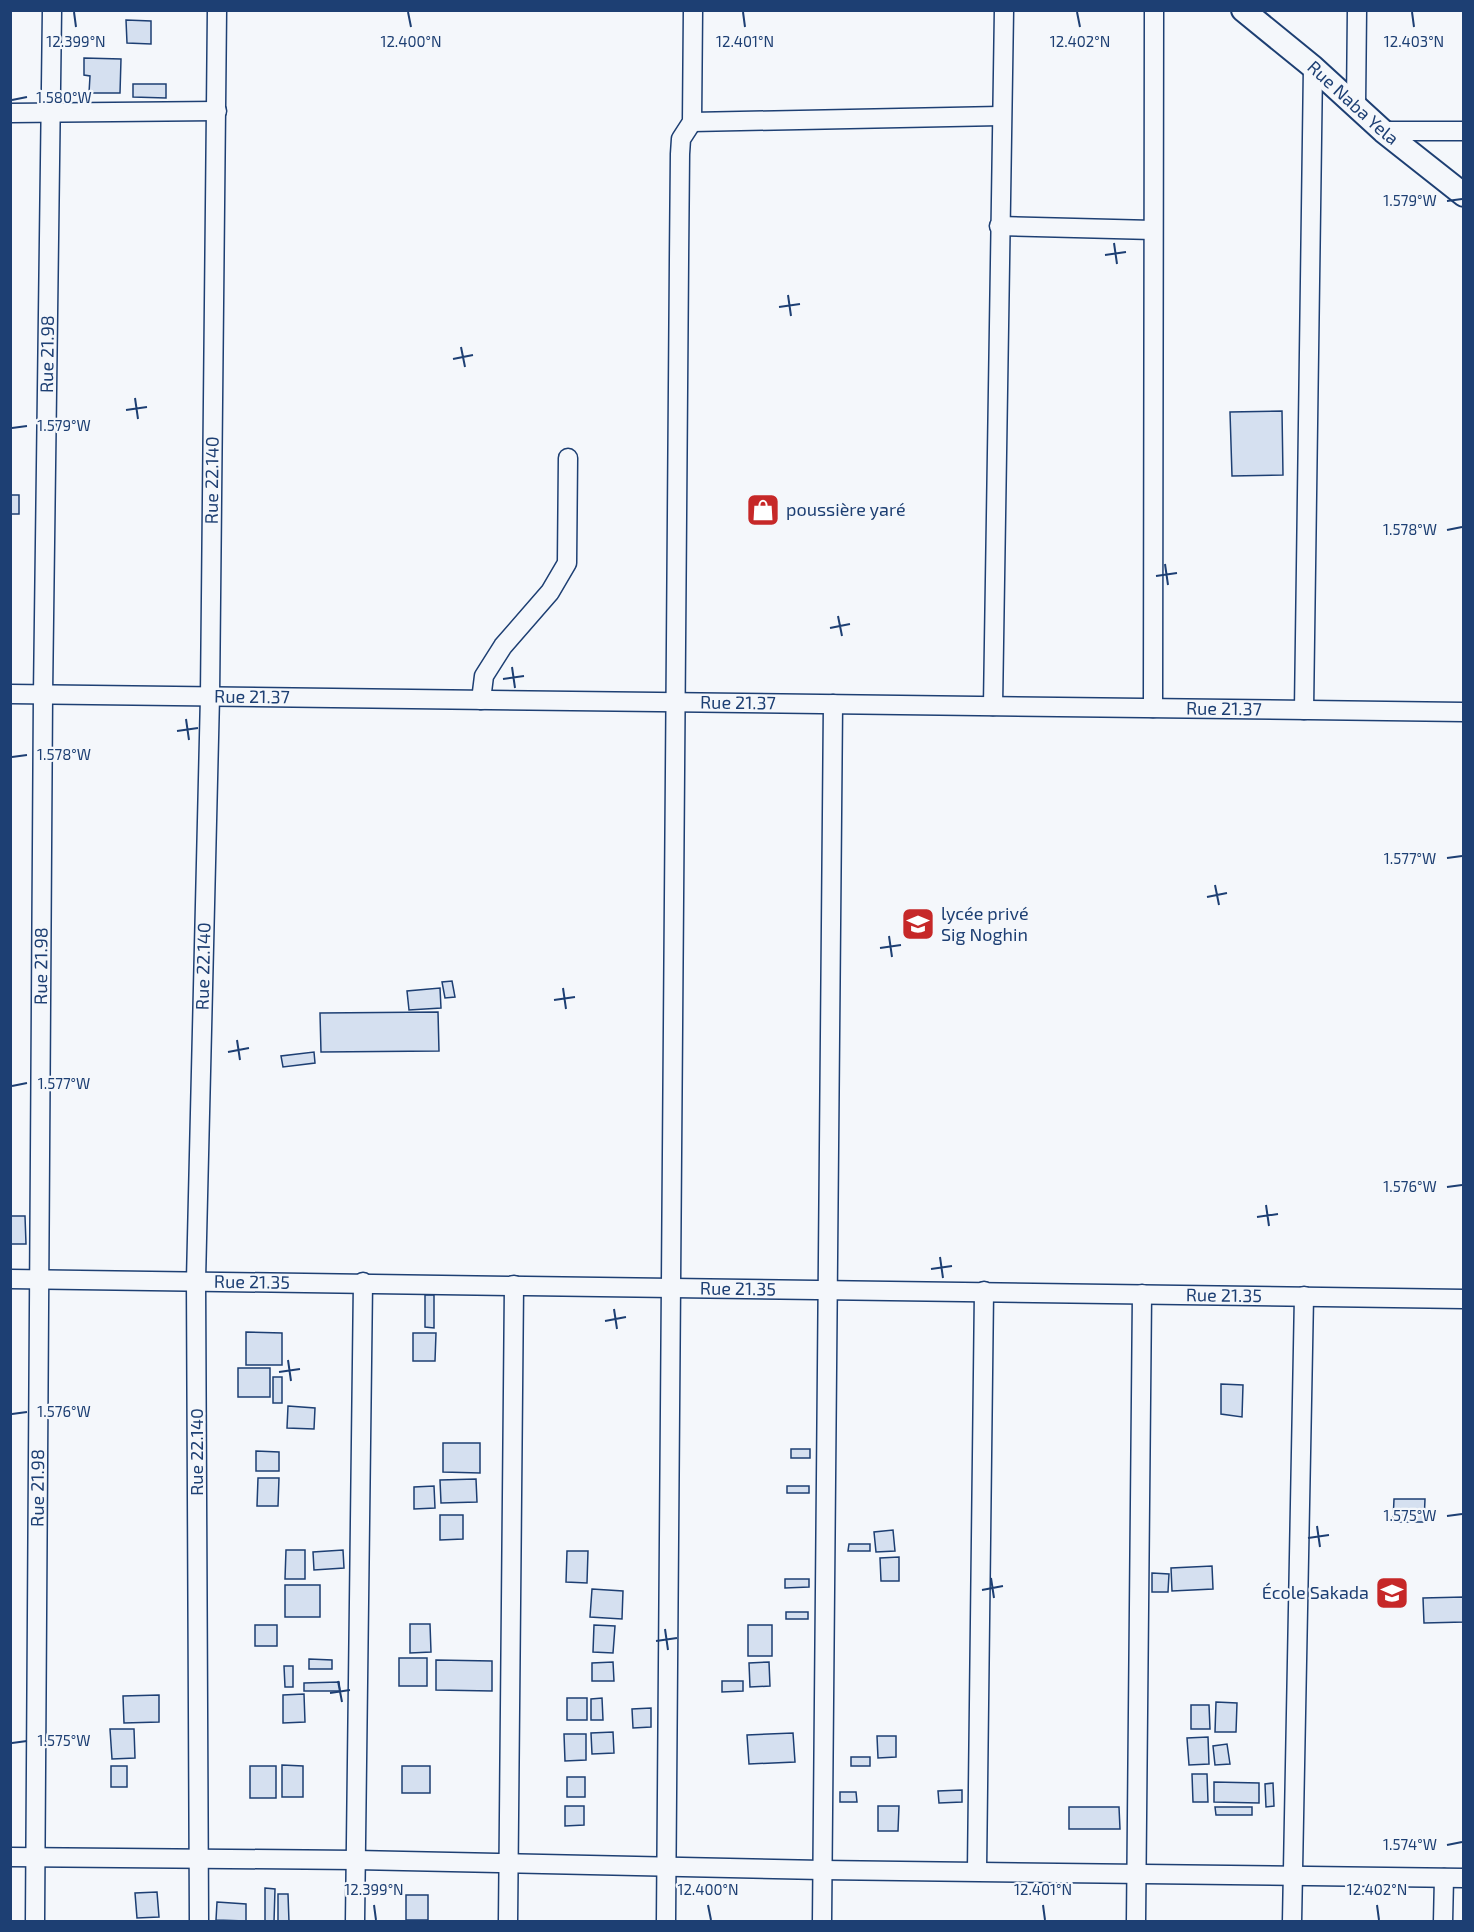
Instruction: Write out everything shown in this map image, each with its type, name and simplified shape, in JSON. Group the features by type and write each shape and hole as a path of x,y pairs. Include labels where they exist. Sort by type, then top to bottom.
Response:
{"street":[{"name":"Rue 21.98","path":"34,1922 43,695 52,10"},
{"name":"Rue 22.140","path":"199,1922 196,1280 210,696 218,10"},
{"path":"666,1922 675,1287 675,702 680,154 681,139 692,122 693,10"},
{"path":"993,706 1000,116 1004,10"},
{"path":"1153,708 1154,10"},
{"name":"Rue Naba Yela","path":"1243,10 1356,105 1383,131 1464,195"},
{"path":"1356,105 1357,10"},
{"path":"1304,710 1313,68"},
{"path":"10,113 217,111"},
{"path":"692,122 1000,116"},
{"path":"1383,131 1464,131"},
{"path":"999,226 1153,230"},
{"path":"481,700 484,676 497,656 550,592 567,563 568,458"},
{"name":"Rue 21.37","path":"10,694 1464,712"},
{"path":"822,1922 833,704"},
{"name":"Rue 21.35","path":"10,1279 363,1282 1464,1299"},
{"path":"355,1922 363,1282"},
{"path":"508,1922 514,1285"},
{"path":"977,1870 984,1291"},
{"path":"1136,1922 1142,1294"},
{"path":"1292,1922 1304,1296"},
{"path":"10,1857 356,1860 822,1870 977,1870 1464,1878"},
{"path":"1443,1922 1444,1878"}],"building":[{"path":"126,20 151,21 151,44 127,43"},
{"path":"84,58 121,59 120,93 89,93 90,76 84,75"},
{"path":"133,84 166,84 166,98 133,97"},
{"path":"1282,411 1283,475 1232,476 1230,412"},
{"path":"10,495 19,495 19,514 10,514"},
{"path":"452,981 455,997 445,998 442,982"},
{"path":"440,988 441,1008 409,1010 407,991"},
{"path":"438,1012 439,1051 321,1052 320,1013"},
{"path":"314,1052 315,1063 283,1067 281,1056"},
{"path":"10,1216 25,1216 26,1244 10,1244"},
{"path":"425,1295 434,1295 434,1328 425,1327"},
{"path":"246,1332 282,1333 282,1365 246,1365"},
{"path":"413,1333 436,1333 435,1361 413,1361"},
{"path":"238,1368 270,1368 270,1397 238,1397"},
{"path":"273,1377 282,1377 282,1403 273,1403"},
{"path":"1221,1384 1243,1385 1242,1417 1221,1414"},
{"path":"288,1406 315,1408 314,1429 287,1428"},
{"path":"443,1443 480,1443 480,1473 443,1472"},
{"path":"791,1449 810,1449 810,1458 791,1458"},
{"path":"256,1451 279,1452 279,1471 256,1471"},
{"path":"258,1478 279,1478 278,1506 257,1506"},
{"path":"476,1479 477,1502 441,1503 440,1480"},
{"path":"434,1486 435,1508 414,1509 414,1487"},
{"path":"787,1486 809,1486 809,1493 787,1493"},
{"path":"1394,1499 1425,1499 1424,1522 1393,1522"},
{"path":"440,1515 463,1515 463,1539 440,1540"},
{"path":"893,1530 895,1551 876,1552 874,1532"},
{"path":"849,1544 870,1544 870,1551 848,1551"},
{"path":"286,1550 305,1550 305,1579 285,1579"},
{"path":"343,1550 344,1568 314,1570 313,1552"},
{"path":"567,1551 588,1551 587,1583 566,1582"},
{"path":"899,1557 899,1581 881,1581 880,1558"},
{"path":"1212,1566 1213,1589 1172,1591 1171,1568"},
{"path":"1152,1573 1169,1574 1168,1592 1152,1592"},
{"path":"785,1579 809,1579 809,1587 785,1588"},
{"path":"285,1585 320,1585 320,1617 285,1617"},
{"path":"592,1589 623,1591 622,1619 590,1617"},
{"path":"1464,1597 1464,1622 1424,1623 1423,1598"},
{"path":"786,1612 808,1612 808,1619 786,1619"},
{"path":"410,1624 430,1624 431,1652 410,1653"},
{"path":"255,1625 277,1625 277,1646 255,1646"},
{"path":"594,1625 615,1626 613,1653 593,1652"},
{"path":"748,1625 772,1625 772,1656 748,1656"},
{"path":"399,1658 427,1658 427,1686 399,1686"},
{"path":"309,1659 332,1660 332,1669 309,1669"},
{"path":"436,1660 492,1661 492,1691 436,1690"},
{"path":"613,1662 614,1681 592,1681 592,1663"},
{"path":"769,1662 770,1686 750,1687 749,1663"},
{"path":"284,1666 293,1666 293,1687 285,1687"},
{"path":"722,1681 743,1681 743,1691 722,1692"},
{"path":"339,1682 340,1691 304,1691 304,1683"},
{"path":"304,1694 305,1722 283,1723 283,1695"},
{"path":"159,1695 159,1722 124,1723 123,1696"},
{"path":"567,1698 587,1698 587,1720 567,1720"},
{"path":"602,1698 603,1720 591,1720 591,1699"},
{"path":"1216,1702 1237,1703 1236,1732 1215,1732"},
{"path":"1191,1705 1209,1705 1210,1729 1191,1729"},
{"path":"651,1708 651,1727 633,1728 632,1709"},
{"path":"110,1729 134,1729 135,1758 112,1759"},
{"path":"613,1732 614,1753 592,1754 591,1733"},
{"path":"793,1733 795,1762 749,1764 747,1735"},
{"path":"564,1734 586,1734 586,1760 565,1761"},
{"path":"877,1736 896,1736 896,1757 878,1758"},
{"path":"1208,1737 1209,1764 1189,1765 1187,1738"},
{"path":"1227,1744 1230,1764 1215,1765 1213,1746"},
{"path":"851,1757 870,1757 870,1766 851,1766"},
{"path":"282,1765 303,1766 303,1797 282,1797"},
{"path":"111,1766 127,1766 127,1787 111,1787"},
{"path":"250,1766 276,1766 276,1798 250,1798"},
{"path":"402,1766 430,1766 430,1793 402,1793"},
{"path":"1192,1774 1207,1774 1208,1802 1193,1802"},
{"path":"567,1777 585,1777 585,1797 567,1797"},
{"path":"1214,1782 1259,1783 1259,1803 1214,1802"},
{"path":"1273,1783 1274,1806 1266,1807 1265,1784"},
{"path":"962,1790 962,1802 939,1803 938,1791"},
{"path":"840,1792 856,1792 857,1802 840,1802"},
{"path":"565,1806 584,1806 584,1825 565,1826"},
{"path":"878,1806 899,1806 898,1831 878,1831"},
{"path":"1069,1807 1119,1807 1120,1829 1069,1829"},
{"path":"1215,1807 1252,1807 1252,1815 1216,1815"},
{"path":"265,1888 275,1889 274,1922 265,1921"},
{"path":"157,1892 159,1917 137,1918 135,1893"},
{"path":"278,1894 288,1894 289,1922 278,1922"},
{"path":"406,1895 428,1895 428,1920 406,1920"},
{"path":"217,1902 246,1904 246,1921 216,1920"}],"place":[{"name":"poussière yaré","path":"763,510"},
{"name":"lycée privé Sig Noghin","path":"918,924"},
{"name":"École Sakada","path":"1392,1593"}]}
